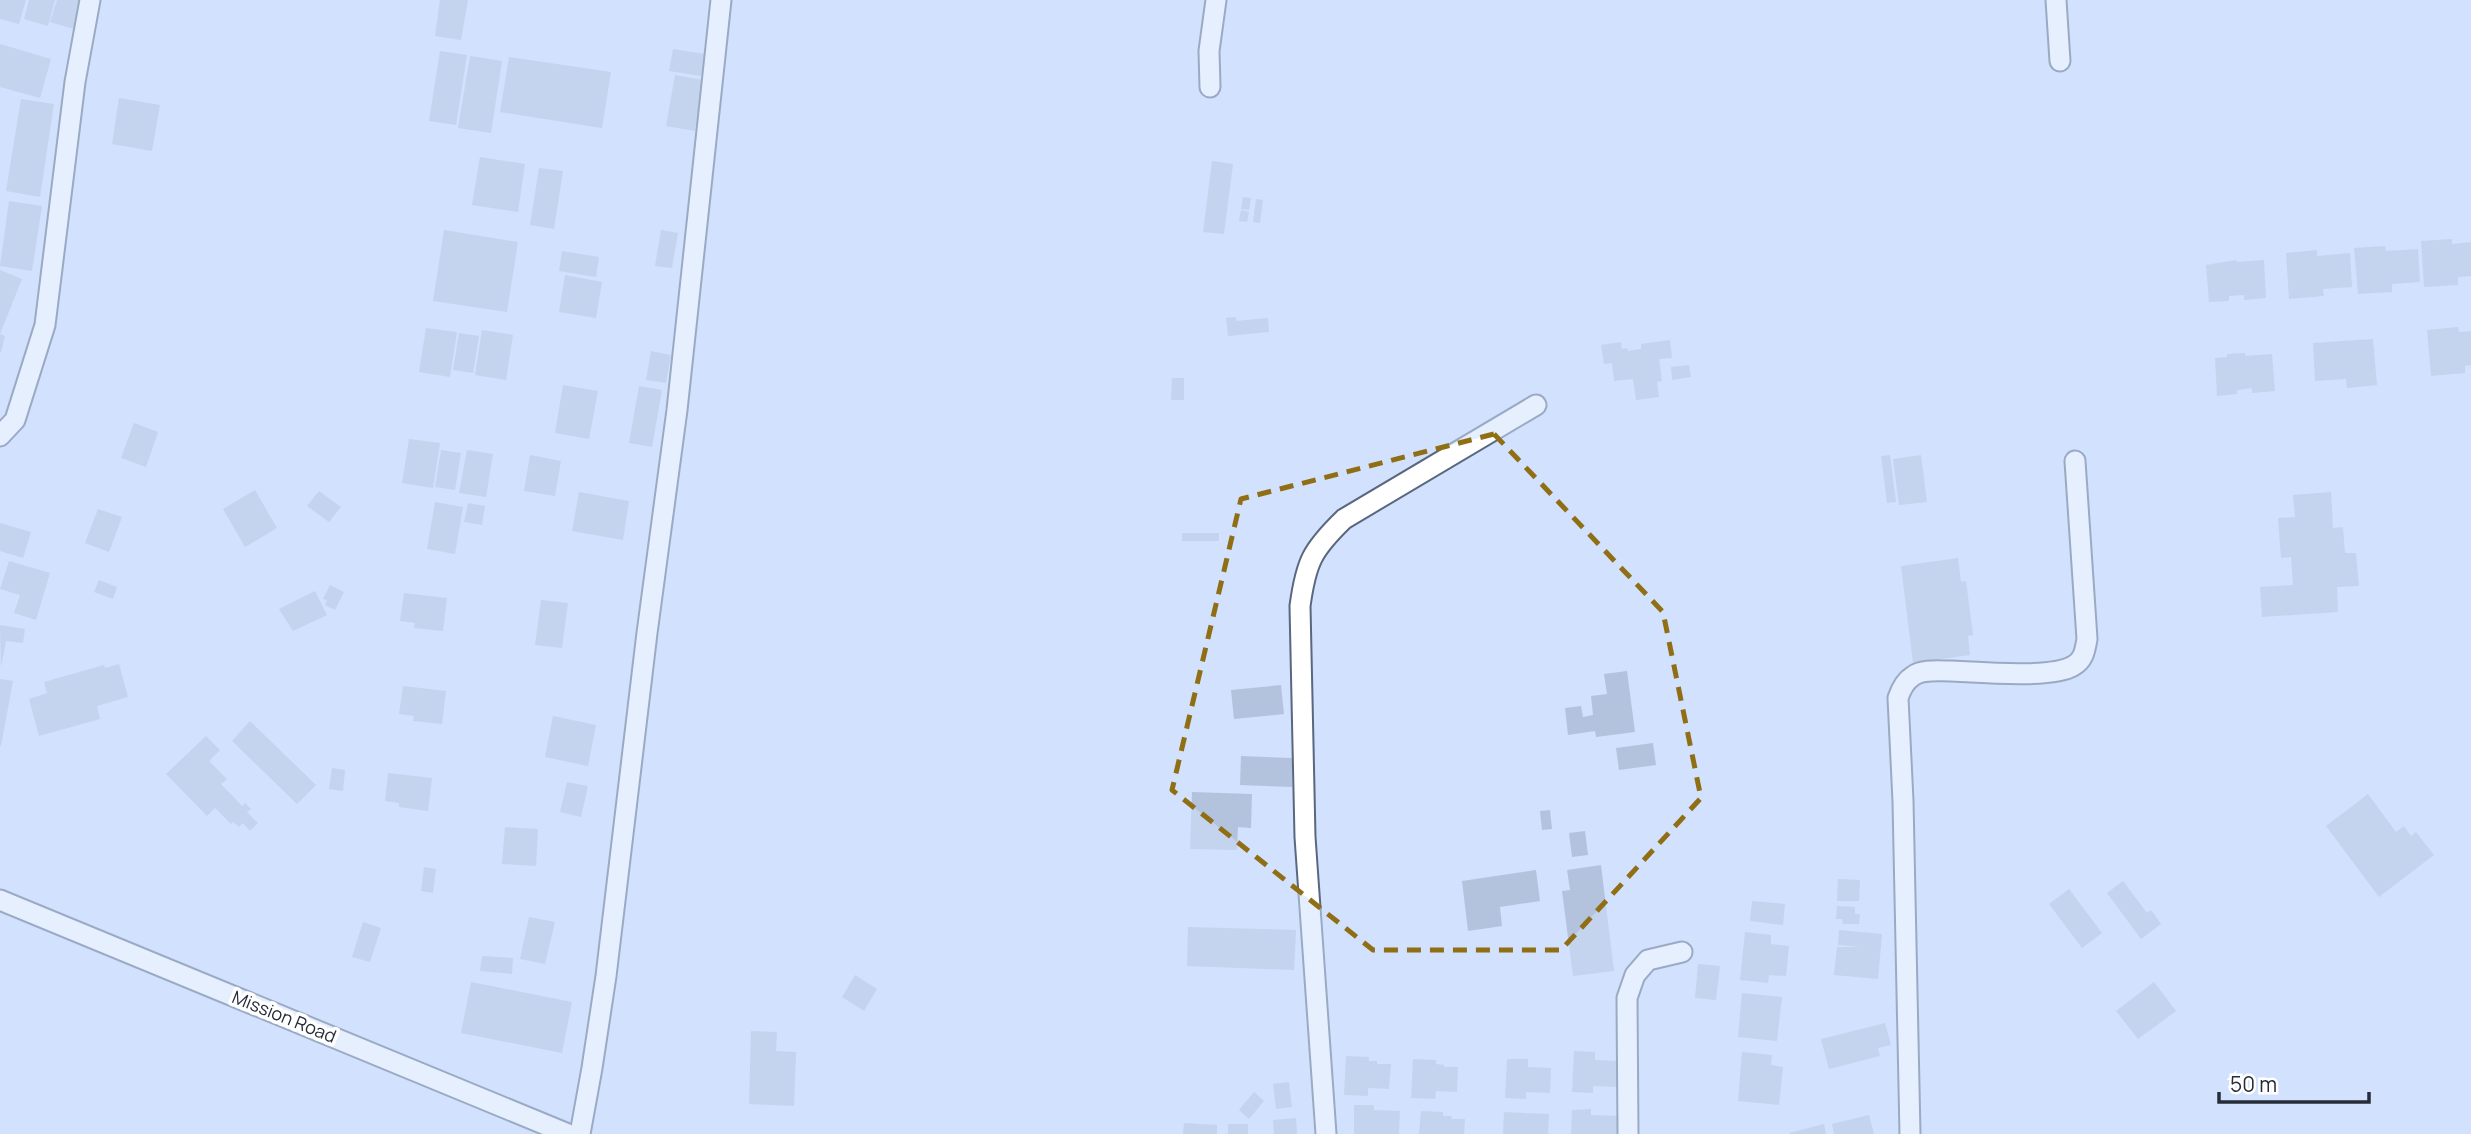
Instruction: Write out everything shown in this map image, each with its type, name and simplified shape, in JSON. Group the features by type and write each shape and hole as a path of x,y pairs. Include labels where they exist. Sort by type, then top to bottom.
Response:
{"street":[{"path":"0,436 15,420 45,325 75,82 90,0"},
{"path":"580,1134 593,1068 606,976 645,647 677,410 721,0"},
{"path":"1210,87 1209,51 1216,0"},
{"path":"2056,0 2060,61"},
{"path":"1326,1134 1305,837 1300,606 1305,572 1321,542 1344,519 1536,405"},
{"path":"1910,1134 1903,801 1898,698 1904,684 1915,674 1933,671 2034,673 2066,670 2076,665 2085,654 2087,639 2075,461"},
{"name":"Mission Road","path":"0,900 568,1134"},
{"path":"1628,1134 1627,998 1635,975 1648,960 1682,952"}],"highlighted area":[{"path":"1494,434 1663,612 1701,798 1561,950 1373,950 1172,790 1241,499"}],"building":[{"path":"0,0 26,0 19,24 0,19"},
{"path":"29,0 55,0 48,26 24,19"},
{"path":"57,0 83,0 74,29 50,22"},
{"path":"440,0 468,0 461,40 435,36"},
{"path":"0,44 51,59 40,98 0,87"},
{"path":"673,49 705,54 701,76 669,71"},
{"path":"440,51 467,55 456,125 429,121"},
{"path":"470,56 502,61 491,133 458,128"},
{"path":"509,57 611,72 602,128 500,112"},
{"path":"675,75 703,80 695,131 666,126"},
{"path":"119,98 160,105 152,151 112,144"},
{"path":"21,99 54,104 40,197 6,191"},
{"path":"480,157 525,164 518,212 472,205"},
{"path":"1212,161 1233,164 1224,234 1203,232"},
{"path":"539,168 563,171 554,229 530,225"},
{"path":"1243,197 1251,198 1249,210 1241,209"},
{"path":"1256,199 1263,200 1260,223 1253,222"},
{"path":"9,201 42,206 32,271 0,266"},
{"path":"1241,210 1249,212 1247,222 1239,221"},
{"path":"444,230 518,242 507,312 433,301"},
{"path":"661,230 678,233 672,268 655,266"},
{"path":"2452,239 2452,244 2471,242 2471,276 2458,277 2458,285 2424,287 2421,241"},
{"path":"2385,246 2386,251 2418,249 2420,282 2392,284 2392,292 2358,294 2354,248"},
{"path":"2317,250 2317,256 2350,253 2352,287 2323,289 2324,296 2289,299 2286,253"},
{"path":"562,251 599,257 596,277 559,271"},
{"path":"2236,260 2264,260 2266,298 2244,300 2244,295 2229,296 2229,301 2209,302 2206,265"},
{"path":"0,270 22,279 0,334"},
{"path":"565,275 602,282 596,318 559,312"},
{"path":"1236,317 1236,321 1268,318 1269,332 1228,336 1226,318"},
{"path":"2458,327 2459,332 2471,331 2471,365 2465,366 2465,373 2431,376 2427,330"},
{"path":"426,328 457,332 450,377 419,372"},
{"path":"482,330 513,335 506,380 475,375"},
{"path":"459,333 479,336 473,373 453,370"},
{"path":"0,334 5,336 1,352 0,352"},
{"path":"2373,339 2377,385 2347,388 2346,379 2315,381 2313,343"},
{"path":"1670,340 1672,358 1659,359 1662,381 1657,382 1659,397 1636,400 1633,379 1614,381 1612,363 1604,364 1601,345 1621,342 1622,349 1627,348 1628,351 1641,349 1641,344"},
{"path":"651,351 671,355 666,383 646,380"},
{"path":"2245,353 2245,356 2272,354 2275,391 2252,393 2252,388 2237,390 2237,394 2217,396 2215,358"},
{"path":"1689,365 1691,377 1672,380 1671,367"},
{"path":"1172,378 1184,378 1184,400 1171,400"},
{"path":"563,385 598,391 589,439 555,433"},
{"path":"639,386 662,390 652,447 629,443"},
{"path":"134,423 158,432 146,467 121,458"},
{"path":"409,439 440,443 433,488 402,483"},
{"path":"441,450 461,453 455,490 435,487"},
{"path":"467,450 493,454 486,497 459,493"},
{"path":"530,455 561,461 555,496 524,491"},
{"path":"1890,455 1896,502 1887,503 1881,456"},
{"path":"1921,455 1927,502 1899,505 1893,459"},
{"path":"255,490 277,528 245,547 223,509"},
{"path":"319,491 341,507 329,522 307,506"},
{"path":"579,492 629,501 623,540 572,531"},
{"path":"2331,492 2333,528 2343,527 2345,553 2356,553 2359,586 2337,587 2338,612 2262,617 2260,587 2293,585 2291,557 2281,558 2278,518 2295,517 2293,495"},
{"path":"435,502 463,507 455,554 427,549"},
{"path":"468,503 485,506 482,525 464,522"},
{"path":"98,509 122,517 109,552 85,543"},
{"path":"0,523 31,532 23,558 0,551"},
{"path":"1182,533 1219,533 1219,541 1182,541"},
{"path":"1958,558 1961,582 1966,581 1973,635 1968,636 1970,655 1913,663 1901,566"},
{"path":"9,561 50,573 36,620 14,613 20,595 0,589"},
{"path":"99,580 117,587 113,599 94,592"},
{"path":"330,585 344,592 335,610 325,605 327,600 323,599"},
{"path":"315,591 327,615 293,631 279,609"},
{"path":"404,593 447,598 443,631 414,628 415,623 400,621"},
{"path":"541,600 568,603 562,648 535,645"},
{"path":"0,625 25,629 23,643 6,641 1,667"},
{"path":"119,664 128,697 97,706 100,719 39,736 29,699 47,693 44,682 104,665 105,668"},
{"path":"1627,671 1635,732 1596,737 1595,731 1568,735 1565,708 1581,706 1583,717 1593,715 1591,696 1607,694 1604,674"},
{"path":"0,679 13,681 1,746 0,746"},
{"path":"1281,685 1284,714 1234,719 1231,690"},
{"path":"403,686 446,691 442,724 413,721 414,716 399,714"},
{"path":"553,716 596,725 588,766 545,757"},
{"path":"250,721 316,785 297,804 232,741"},
{"path":"206,736 220,750 209,761 227,779 221,784 242,806 245,803 251,809 247,812 258,823 250,831 243,823 239,827 233,822 231,824 215,808 207,816 166,774"},
{"path":"1653,743 1656,765 1619,770 1616,748"},
{"path":"1241,756 1292,758 1292,787 1240,785"},
{"path":"332,768 345,770 343,791 329,789"},
{"path":"388,773 432,778 428,811 399,807 399,803 385,801"},
{"path":"567,782 588,786 581,817 560,812"},
{"path":"1192,792 1252,794 1251,828 1238,827 1237,850 1190,849"},
{"path":"2368,794 2396,832 2404,826 2411,836 2416,832 2434,855 2379,897 2326,826"},
{"path":"1550,810 1552,829 1542,830 1540,811"},
{"path":"505,827 538,829 536,866 502,864"},
{"path":"1585,831 1588,855 1572,857 1569,833"},
{"path":"1601,865 1614,971 1573,976 1562,891 1570,890 1567,870"},
{"path":"424,867 436,869 433,893 421,891"},
{"path":"1536,870 1540,901 1500,907 1502,926 1468,931 1462,881"},
{"path":"1838,879 1860,880 1859,901 1837,901"},
{"path":"2123,881 2147,913 2151,910 2161,924 2141,939 2107,893"},
{"path":"2069,889 2102,933 2082,948 2049,904"},
{"path":"1752,901 1785,904 1783,925 1750,921"},
{"path":"1837,906 1855,907 1855,914 1860,914 1859,924 1843,924 1842,919 1836,919"},
{"path":"529,917 555,922 545,964 520,959"},
{"path":"363,922 381,928 370,962 352,957"},
{"path":"1188,927 1296,930 1294,970 1187,966"},
{"path":"1839,930 1882,934 1878,979 1834,975 1837,947 1860,947 1838,945"},
{"path":"1745,932 1771,935 1771,944 1789,946 1786,976 1769,975 1768,983 1740,980"},
{"path":"482,956 513,958 512,974 480,971"},
{"path":"1698,964 1720,966 1716,1000 1695,998"},
{"path":"855,975 877,989 864,1011 842,997"},
{"path":"471,982 572,1002 562,1053 461,1033"},
{"path":"2154,982 2176,1011 2138,1039 2116,1011"},
{"path":"1742,993 1782,997 1777,1041 1738,1037"},
{"path":"1885,1023 1891,1045 1878,1048 1880,1056 1829,1069 1821,1039"},
{"path":"751,1031 777,1032 776,1051 796,1052 794,1106 749,1104"},
{"path":"1574,1051 1595,1052 1595,1060 1618,1061 1617,1087 1593,1086 1593,1093 1572,1092"},
{"path":"1742,1052 1772,1055 1771,1065 1783,1067 1779,1105 1738,1101"},
{"path":"1346,1056 1369,1057 1369,1061 1377,1061 1377,1064 1391,1064 1389,1089 1368,1088 1368,1096 1344,1095"},
{"path":"1413,1059 1436,1060 1436,1064 1444,1067 1458,1067 1457,1092 1436,1091 1435,1099 1411,1098"},
{"path":"1507,1059 1528,1059 1528,1067 1551,1068 1550,1093 1526,1092 1526,1099 1505,1098"},
{"path":"1289,1082 1292,1107 1276,1109 1273,1084"},
{"path":"1254,1092 1264,1101 1249,1119 1239,1110"},
{"path":"1354,1105 1374,1105 1374,1110 1400,1111 1399,1134 1354,1134"},
{"path":"1591,1109 1591,1115 1619,1116 1619,1134 1571,1134 1572,1110"},
{"path":"1421,1111 1443,1112 1443,1116 1452,1116 1451,1119 1465,1119 1464,1134 1419,1134"},
{"path":"1504,1112 1549,1114 1548,1134 1503,1134"},
{"path":"1869,1115 1874,1134 1834,1134 1832,1124"},
{"path":"1296,1118 1297,1134 1274,1134 1273,1120"},
{"path":"1184,1123 1217,1125 1217,1134 1183,1134"},
{"path":"1228,1124 1248,1124 1248,1134 1228,1134"},
{"path":"1824,1124 1826,1134 1789,1133"}]}
